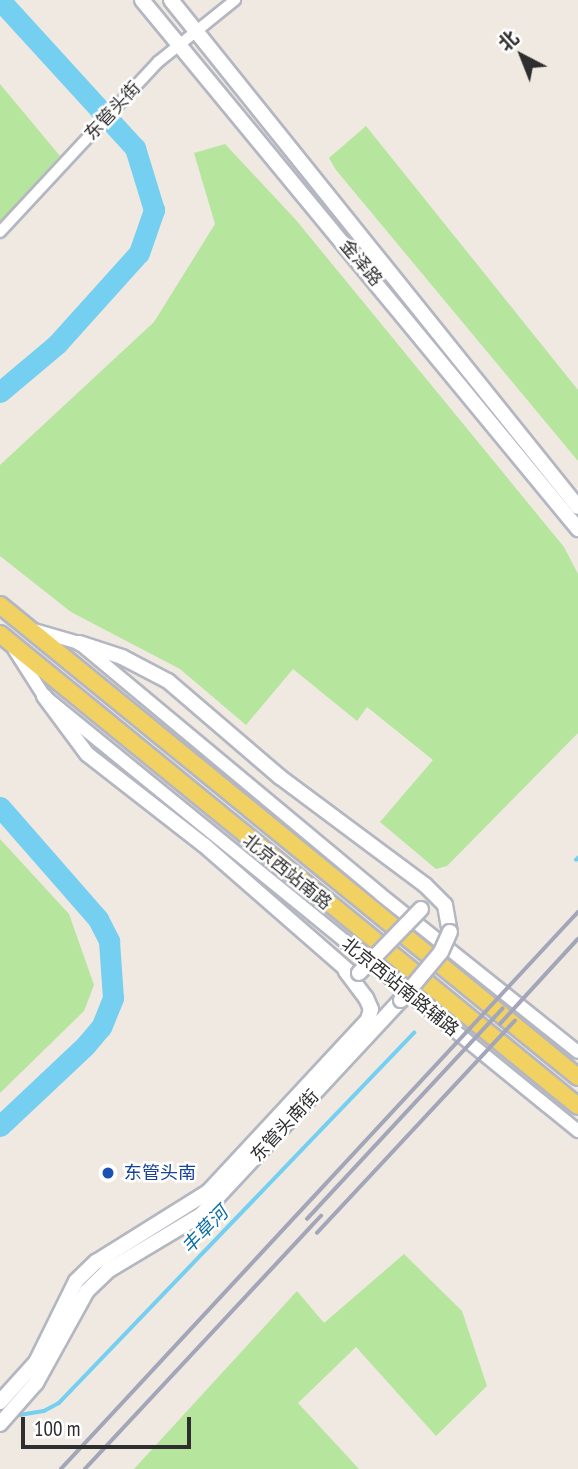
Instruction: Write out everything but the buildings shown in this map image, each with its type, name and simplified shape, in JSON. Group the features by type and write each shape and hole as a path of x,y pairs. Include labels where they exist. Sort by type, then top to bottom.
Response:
{"main road":[{"name":"金泽路","path":"142,0 578,528"},
{"name":"金泽路","path":"171,0 197,29 578,507"},
{"name":"北京西站南路","path":"0,605 578,1077"},
{"name":"北京西站南路","path":"5,638 578,1106"},
{"name":"东管头南街","path":"0,1424 50,1361 87,1291 109,1270 201,1215 401,1000 441,952 450,932 445,905 428,888 280,776 168,681 122,657 79,643"},
{"name":"东管头南街","path":"0,1402 36,1362 76,1281 96,1262 208,1192 368,1020 371,1009 352,972 204,845 87,754 44,696"},
{"path":"352,972 421,909 428,888"}],"street":[{"name":"东管头街","path":"0,232 119,103 179,44 235,0"},
{"path":"25,627 79,643 578,1052"},
{"name":"北京西站南路辅路","path":"5,638 44,696 135,766 578,1131"}],"green space":[{"path":"0,84 60,156 0,222"},
{"path":"366,126 578,390 578,461 336,170 329,158"},
{"path":"225,144 296,220 564,547 578,574 578,733 447,866 436,869 380,822 433,760 367,707 357,721 293,669 246,725 180,669 71,612 0,556 0,465 154,322 215,224 194,153"},
{"path":"0,839 69,914 94,985 84,1011 0,1093"},
{"path":"404,1254 462,1311 487,1386 436,1436 356,1347 298,1403 359,1469 134,1469 297,1291 324,1323"}],"waterway":[{"path":"0,0 135,148 154,210 139,253 57,344 0,392"},
{"path":"0,807 98,919 109,941 113,998 101,1027 86,1045 0,1126"},
{"name":"丰草河","path":"13,1416 44,1411 59,1403 414,1033"}],"railway":[{"path":"61,1469 578,912"},
{"path":"500,1024 578,939"},
{"path":"307,1219 502,1009"},
{"path":"317,1233 515,1021"},
{"path":"85,1469 321,1216"}],"place":[{"name":"东管头南","path":"108,1173"}]}
